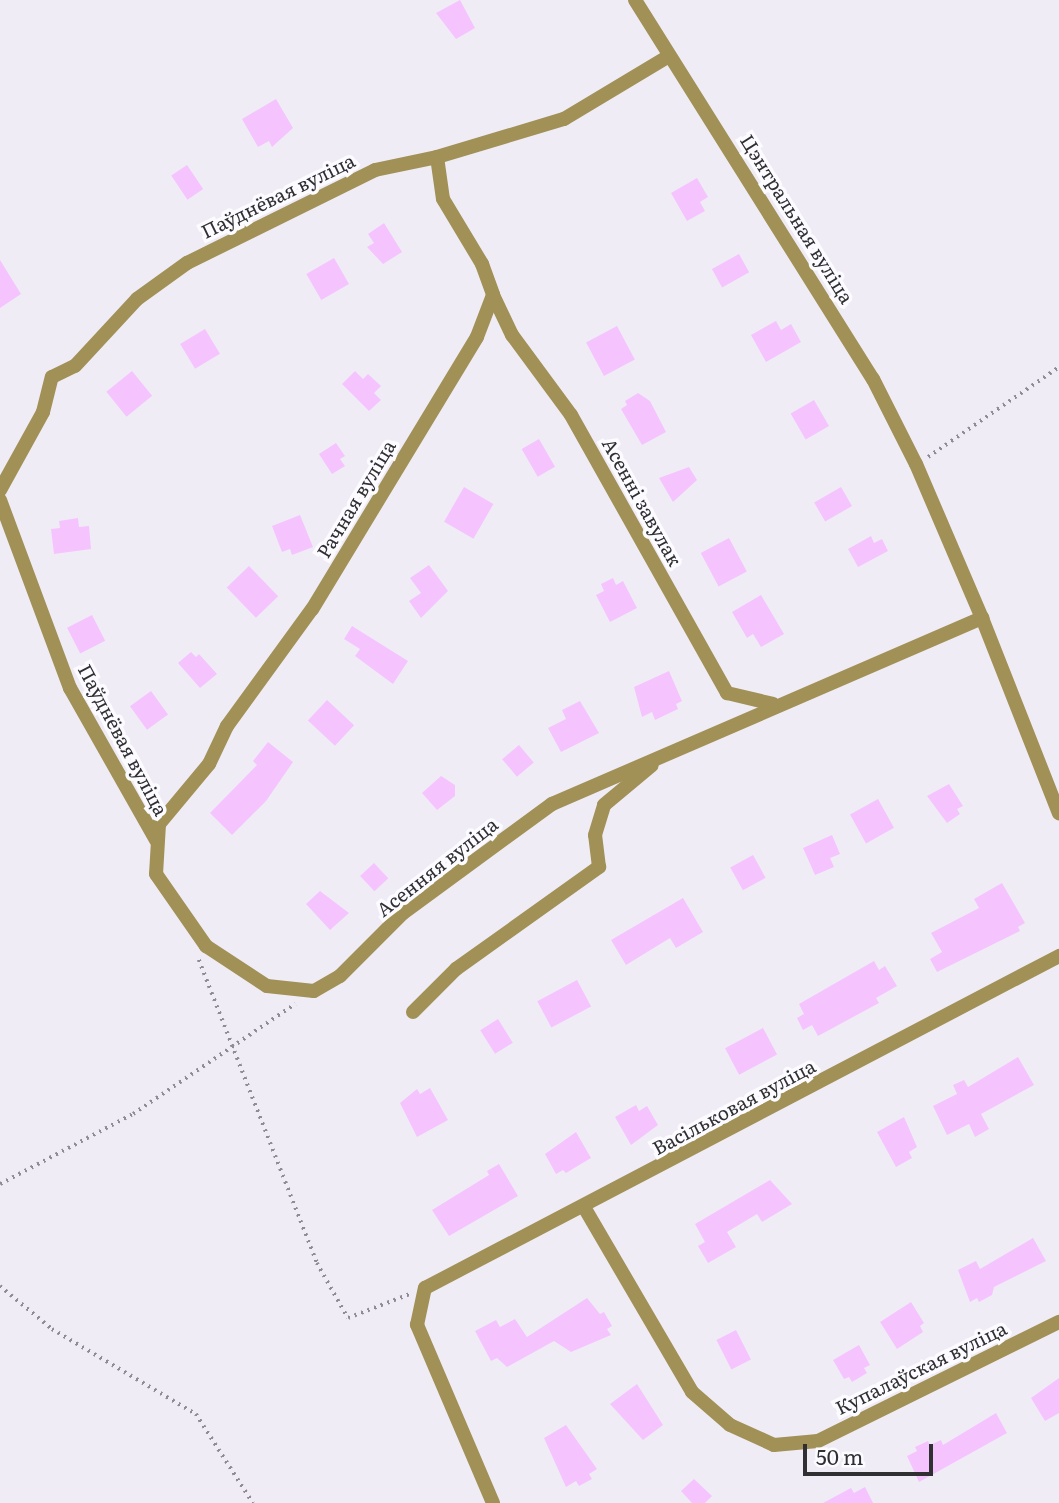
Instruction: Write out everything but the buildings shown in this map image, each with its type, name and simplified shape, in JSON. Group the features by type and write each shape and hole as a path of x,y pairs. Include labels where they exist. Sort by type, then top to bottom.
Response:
{"street":[{"name":"Цэнтральная вуліца","path":"635,0 811,274 916,464 982,618 1059,813"},
{"name":"Паўднёвая вуліца","path":"0,490 43,412 52,377 75,366 137,299 187,263 290,208 375,170 437,157 564,119 669,56"},
{"path":"437,157 443,199 482,264 492,295"},
{"name":"Асенні завулак","path":"492,295 512,335 570,415 727,693 773,704"},
{"name":"Рачная вуліца","path":"156,839 159,824 209,764 227,726 312,609 477,337 492,295"},
{"name":"Паўднёвая вуліца","path":"0,500 70,688 156,839"},
{"name":"Асенняя вуліца","path":"314,991 340,976 403,913 552,804 773,704 982,618"},
{"name":"Асенняя вуліца","path":"413,1012 456,969 599,867 595,835 604,805 664,755"},
{"path":"156,839 156,874 201,948 267,986 314,991"},
{"name":"Васільковая вуліца","path":"425,1288 1059,956"},
{"name":"Купалаўская вуліца","path":"584,1207 692,1392 730,1424 774,1445 818,1441 1059,1322"},
{"path":"425,1288 417,1325 492,1503"}],"path":[{"path":"916,464 1059,367"},
{"path":"201,948 233,1046 317,1263 348,1318 425,1288"},
{"path":"0,1184 134,1114 314,991"},
{"path":"0,1286 52,1329 196,1414 253,1503"}]}
